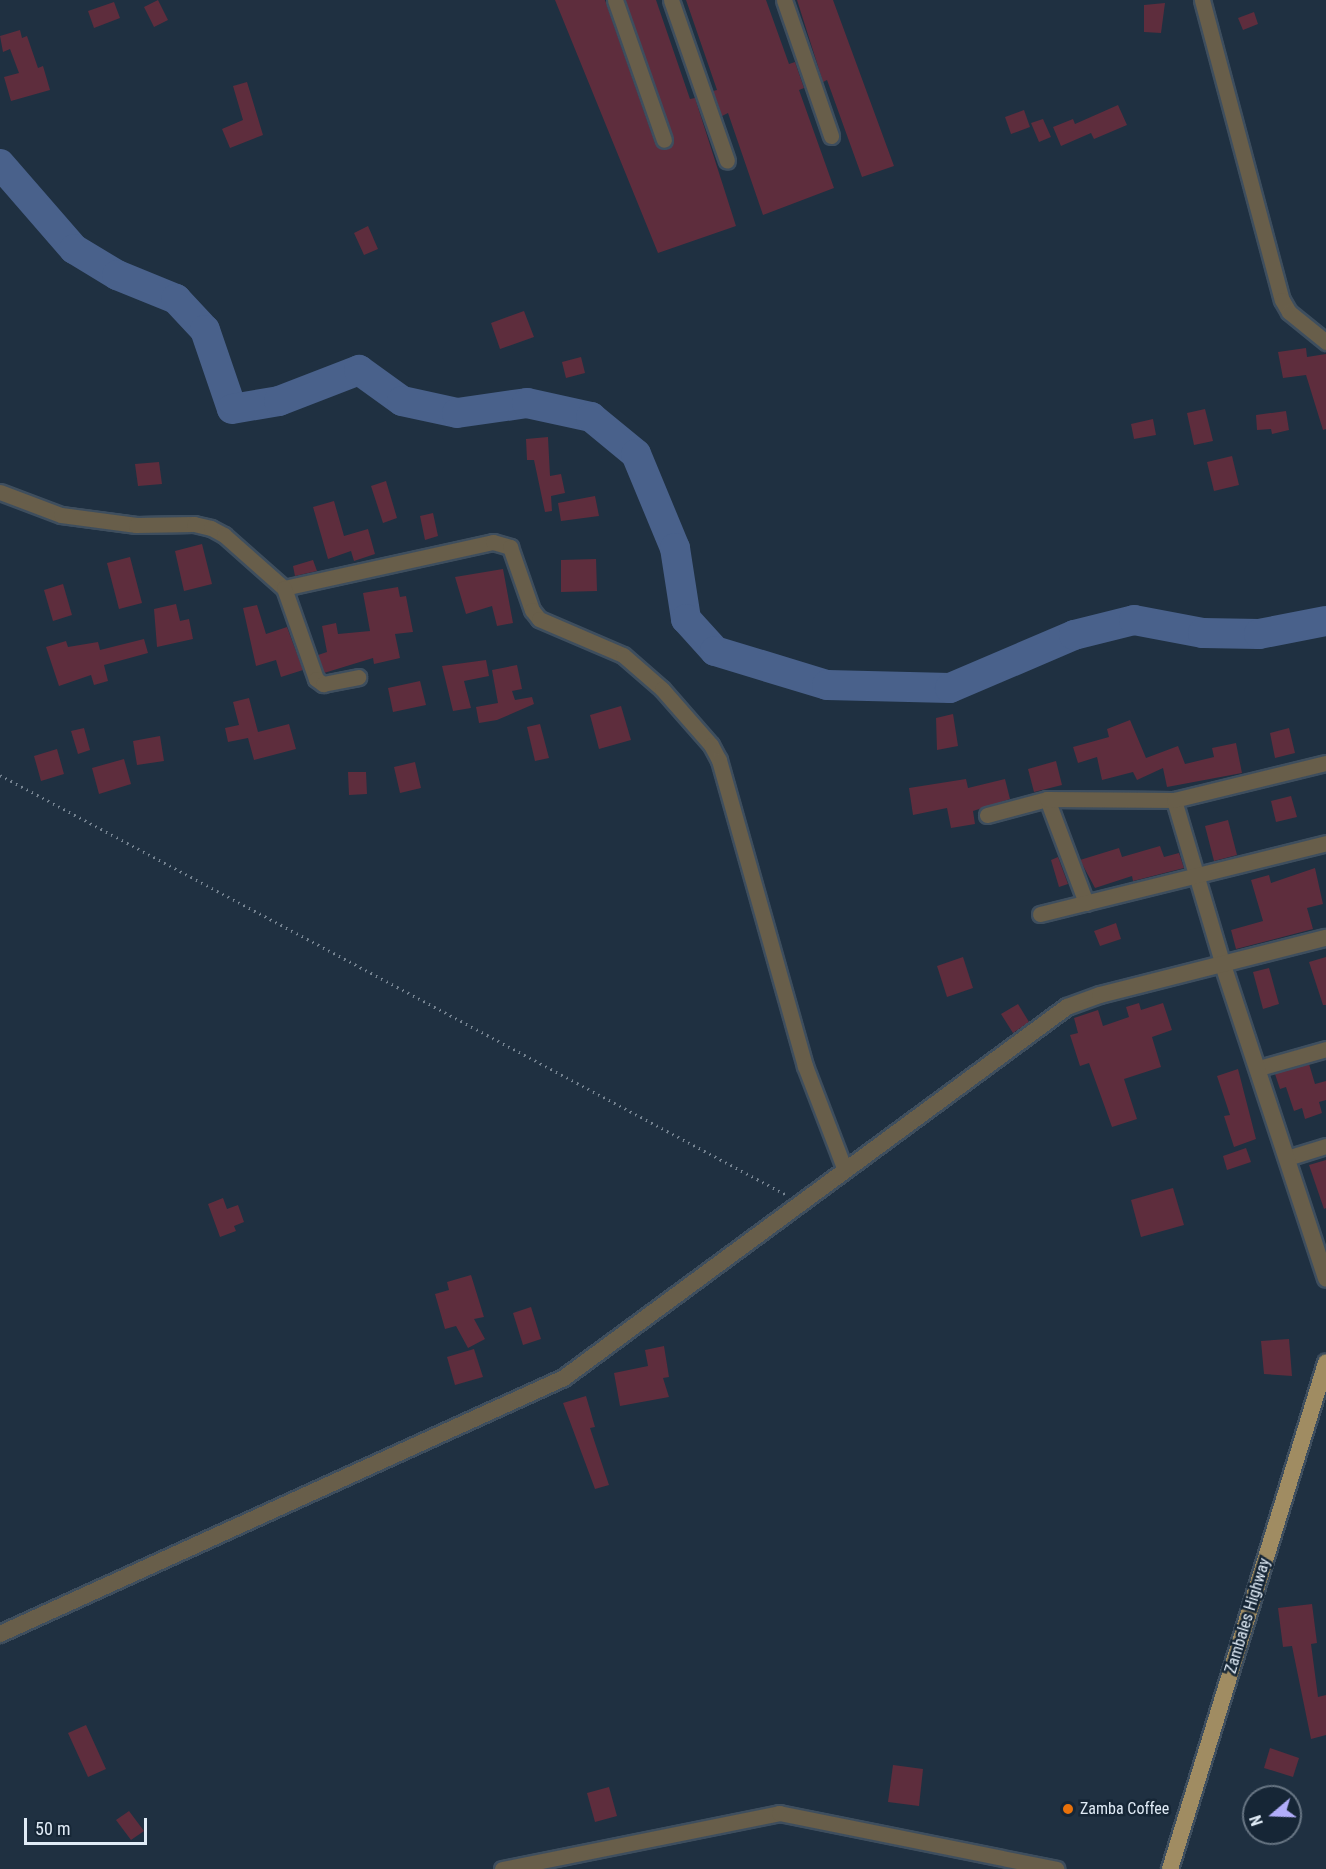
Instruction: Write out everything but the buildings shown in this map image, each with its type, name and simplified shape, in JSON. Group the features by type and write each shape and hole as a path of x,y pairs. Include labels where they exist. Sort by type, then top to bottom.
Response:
{"main road":[{"name":"Zambales Highway","path":"1170,1869 1326,1363"}],"street":[{"path":"615,0 664,140"},
{"path":"672,0 727,161"},
{"path":"784,0 831,136"},
{"path":"1202,0 1282,300 1289,312 1326,342"},
{"path":"0,492 60,515 136,525 194,524 211,528 224,535 284,588 316,679 323,684 358,678"},
{"path":"284,588 503,543 514,554 532,610 539,619 623,656 662,688 711,745 725,773 805,1066 845,1170"},
{"path":"987,815 1047,799 1174,800 1326,763"},
{"path":"1047,799 1086,903"},
{"path":"1174,800 1223,965 1259,1068 1326,1279"},
{"path":"1040,914 1326,843"},
{"path":"0,1634 564,1378 1067,1007 1326,938"},
{"path":"1259,1068 1326,1049"},
{"path":"1287,1158 1326,1146"},
{"path":"502,1869 779,1813 1056,1869"}],"path":[{"path":"0,775 112,837 584,1083 802,1203"}],"waterway":[{"path":"0,164 74,249 117,275 176,299 205,330 232,409 279,401 359,370 402,401 457,413 527,403 591,417 636,454 675,548 686,619 715,651 827,685 950,688 1074,635 1134,620 1203,633 1259,634 1326,621"}],"place":[{"name":"Zamba Coffee","path":"1068,1809"}]}
